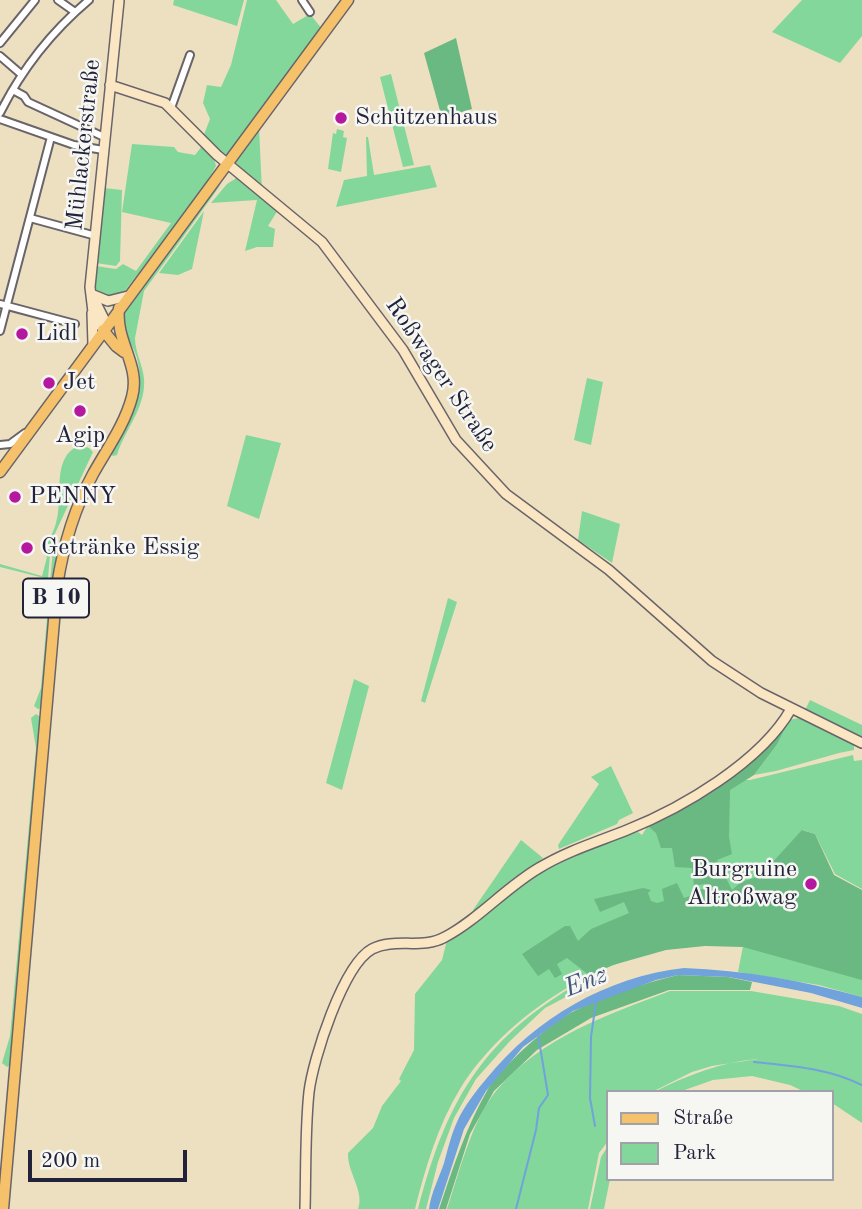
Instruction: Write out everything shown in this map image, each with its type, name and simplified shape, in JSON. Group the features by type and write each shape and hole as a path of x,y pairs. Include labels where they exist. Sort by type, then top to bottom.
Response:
{"main road":[{"path":"0,472 6,459 348,0"},
{"path":"92,345 122,348 119,308"},
{"name":"B 10","path":"3,1209 57,586 65,546 77,508 125,416 132,396 133,372 122,348 105,327"}],"street":[{"path":"0,43 35,0"},
{"path":"58,0 75,12"},
{"path":"0,113 22,75 48,39 89,0"},
{"name":"Mühlackerstraße","path":"105,327 93,312 91,293 117,0"},
{"path":"302,0 310,12"},
{"path":"171,108 190,55"},
{"path":"0,56 22,75"},
{"name":"Roßwager Straße","path":"110,85 153,98 171,108 200,139 327,248 403,350 456,440 491,479 538,519 609,570 712,661 788,707 862,743"},
{"path":"13,90 24,96 28,102 104,137"},
{"path":"0,119 84,148 103,150"},
{"path":"0,331 3,305 51,137"},
{"path":"30,218 96,236"},
{"path":"91,293 108,301 128,296"},
{"path":"91,293 105,327"},
{"path":"3,305 75,324"},
{"path":"92,345 93,312"},
{"path":"6,459 0,446 10,444 32,427"},
{"path":"305,1209 312,1077 338,1002 359,959 383,945 424,944 444,938 539,867 647,821 720,779 751,757 775,730 788,707"}],"green space":[{"path":"174,0 244,0 237,26 173,5"},
{"path":"247,0 276,0 293,24 310,14 322,29 229,154 221,155 203,137 210,119 203,103 207,85 221,87 231,65"},
{"path":"802,0 862,0 862,36 840,63 772,32"},
{"path":"456,38 472,109 442,118 424,53"},
{"path":"391,74 414,165 403,167 380,77"},
{"path":"259,127 262,191 235,162"},
{"path":"337,129 344,131 343,137 347,138 341,172 328,169 333,133 336,134"},
{"path":"366,137 374,175 430,165 437,187 336,207 344,180 367,176"},
{"path":"132,144 174,147 178,152 195,155 202,146 213,155 216,166 202,191 124,292 111,299 97,292 94,280 96,266 116,269 123,264 136,271 171,223 122,212"},
{"path":"238,177 278,210 268,226 275,229 273,247 257,247 245,251 257,200 211,203 227,184"},
{"path":"222,183 144,291 135,338 143,375 143,396 117,455 113,456 110,453 134,406 139,381 136,355 124,333 121,315 203,203"},
{"path":"104,188 122,190 120,261 116,266 96,263"},
{"path":"204,211 192,269 178,275 159,273"},
{"path":"587,378 603,382 591,445 574,440"},
{"path":"246,435 281,443 259,519 227,506"},
{"path":"81,445 93,452 51,542 48,579 0,567 0,564 42,576 47,557 44,554 58,513 62,467 71,450"},
{"path":"582,511 620,524 612,563 578,540"},
{"path":"53,548 59,551 59,556 42,708 38,709 34,706 41,688"},
{"path":"448,598 457,602 425,703 421,701"},
{"path":"354,679 369,686 342,790 326,783"},
{"path":"810,700 862,725 862,737 805,710"},
{"path":"36,714 42,718 11,1065 7,1067 2,1063 10,1036 36,748 31,718"},
{"path":"799,718 854,744 854,750 754,775 776,746 779,733 760,756 731,780 750,780 853,755 854,761 862,760 862,889 835,874 815,834 803,830 862,924 862,997 819,985 738,972 743,946 684,947 620,963 557,994 502,1037 479,1062 445,1117 415,1209 358,1209 358,1189 348,1153 373,1128 382,1106 401,1081 399,1079 414,1050 415,994 442,960 447,940 526,880 548,867 550,869 549,866 556,862 622,836 638,832 642,835 649,824 745,768 789,720"},
{"path":"783,732 754,775 730,790 729,837 732,854 717,860 732,890 741,882 760,876 802,830 815,834 834,875 862,890 862,980 743,947 705,946 666,950 589,975 567,958 557,964 562,974 555,978 549,969 538,976 522,954 565,926 570,926 578,941 591,929 629,913 624,902 600,912 594,899 643,888 651,890 648,893 651,901 657,903 664,901 662,889 677,883 684,898 694,893 694,890 705,889 705,884 694,886 692,868 675,867 672,848 661,848 656,833 649,827 720,787 752,763 779,733"},
{"path":"611,766 633,813 619,820 617,824 559,849 558,845 599,784 591,777"},
{"path":"521,840 543,858 473,912 473,910"},
{"path":"678,975 728,977 752,982 750,990 669,990 591,1018 537,1050 494,1091 470,1134 446,1209 439,1209 460,1148 480,1103 495,1079 516,1057 541,1034 576,1010 626,990"},
{"path":"577,984 579,990 545,1008 510,1041 476,1079 454,1118 438,1162 426,1209 418,1209 441,1137 472,1078 491,1052 515,1028"},
{"path":"670,991 751,991 839,1006 862,1014 862,1123 834,1104 834,1090 801,1090 752,1076 713,1080 685,1090 658,1090 692,1075 730,1063 712,1066 692,1072 656,1090 606,1090 606,1144 599,1153 588,1209 447,1209 467,1147 487,1103 496,1091 514,1072 554,1042 623,1009"},
{"path":"606,1149 606,1181 610,1181 604,1209 590,1209 601,1157"}],"water":[{"path":"684,968 774,977 818,986 862,997 862,1008 811,993 729,977 678,975 656,980 573,1011 523,1047 486,1091 464,1129 438,1209 429,1209 460,1116 506,1056 550,1019 600,991 655,973"}],"waterway":[{"name":"Enz","path":"595,1126 590,1098 591,1037 596,1002"},
{"path":"516,1209 539,1108 548,1095 538,1034"},
{"path":"754,1062 823,1071 862,1085"}],"place":[{"name":"Schützenhaus","path":"341,118"},
{"name":"Lidl","path":"22,334"},
{"name":"Jet","path":"49,383"},
{"name":"Agip","path":"80,411"},
{"name":"PENNY","path":"15,497"},
{"name":"Getränke Essig","path":"27,548"},
{"name":"Burgruine Altroßwag","path":"811,884"}]}
